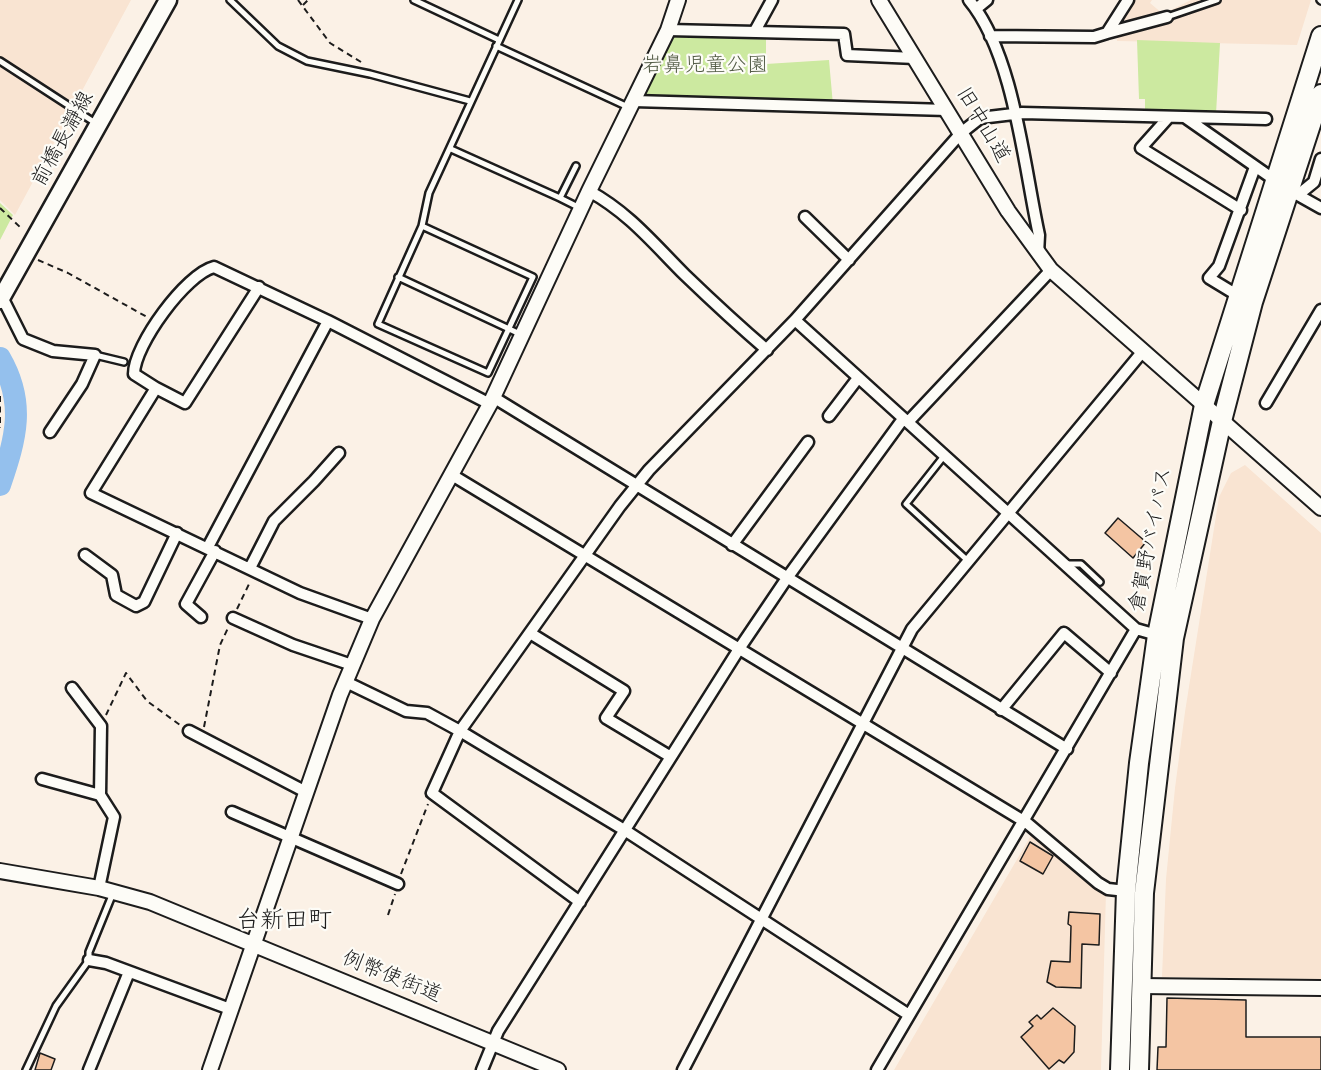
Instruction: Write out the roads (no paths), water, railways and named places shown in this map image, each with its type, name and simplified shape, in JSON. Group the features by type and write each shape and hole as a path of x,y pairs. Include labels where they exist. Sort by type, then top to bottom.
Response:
{"highway":[{"name":"倉賀野バイパス","path":"1120,1070 1126,891 1139,763 1157,635 1204,405 1237,295 1287,188 1321,36"},
{"name":"倉賀野バイパス","path":"1139,1070 1144,893 1174,638 1222,421 1253,302 1287,188 1321,94"}],"main road":[{"name":"前橋長瀞線","path":"1,298 27,256 168,0"}],"street":[{"path":"210,1070 345,681 372,619 491,400 515,332 632,105 668,30 678,0"},
{"path":"755,31 772,0"},
{"name":"旧中山道","path":"879,0 1038,255 1082,300 1143,351"},
{"path":"969,0 990,36 999,58 1016,115 1039,235 1038,255"},
{"path":"976,9 987,0"},
{"path":"1107,33 1128,0"},
{"path":"990,36 1094,38 1167,17"},
{"path":"668,30 844,34 847,55 915,58"},
{"path":"632,105 947,110"},
{"path":"580,902 432,793 460,731 636,485 795,320 961,133 980,118 1016,115 1266,119"},
{"path":"1186,118 1255,167 1321,208"},
{"path":"1167,119 1141,148 1240,210"},
{"path":"1287,188 1314,182 1321,159"},
{"path":"1237,295 1209,278 1219,266 1255,167"},
{"path":"589,191 615,206 632,220 705,295 767,350"},
{"path":"805,217 849,260"},
{"path":"259,287 185,403 134,374 136,359 166,309 203,270 214,267 259,287 491,400 636,485 1067,749"},
{"path":"482,1070 493,1043 580,902 739,649 787,578 906,421 1051,270"},
{"path":"1,298 22,339 53,351 94,355 82,384 50,432"},
{"path":"1266,403 1321,310"},
{"path":"795,320 1136,629 1157,635"},
{"path":"201,617 186,604 328,321"},
{"path":"683,1070 912,629 1143,351 1321,508"},
{"path":"829,416 858,378"},
{"path":"156,388 91,493 212,549 300,594 372,619"},
{"path":"732,545 808,442"},
{"path":"253,569 273,521 314,482 339,453"},
{"path":"452,475 1022,821 1098,883 1108,889 1126,891"},
{"path":"85,555 112,575 116,595 136,606 144,602 177,533"},
{"path":"233,618 293,645 352,665"},
{"path":"877,1070 1136,629"},
{"path":"530,633 624,691 606,718 671,757"},
{"path":"1001,710 1064,633 1111,673"},
{"path":"345,681 406,711 428,713 460,731 626,831 909,1015"},
{"path":"72,688 101,726 100,795 114,817 106,890"},
{"path":"189,731 306,792"},
{"path":"42,779 100,795"},
{"path":"232,812 398,884"},
{"name":"例幣使街道","path":"0,871 106,890 150,902 558,1070"},
{"path":"89,960 106,963 230,1009"},
{"path":"88,1070 129,972"},
{"path":"1140,986 1321,988"}],"lane":[{"path":"230,0 278,46 307,61 372,75 470,101"},
{"path":"414,0 497,43 632,105"},
{"path":"422,226 533,277 515,332 488,373 378,324 422,226 429,192 518,0"},
{"path":"1167,17 1217,0"},
{"path":"0,61 99,125"},
{"path":"450,149 580,209"},
{"path":"560,198 576,166"},
{"path":"398,277 515,332"},
{"path":"94,355 124,362"},
{"path":"945,455 906,504 968,561"},
{"path":"1065,564 1081,564 1100,582"},
{"path":"26,1070 56,1006 89,960 89,952 106,890"}],"waterway":[{"path":"0,358 8,374 16,406 14,436 0,485"}],"district":[{"name":"台新田町","path":"284,923"}],"park label":[{"name":"岩鼻児童公園","path":"705,68"}]}
